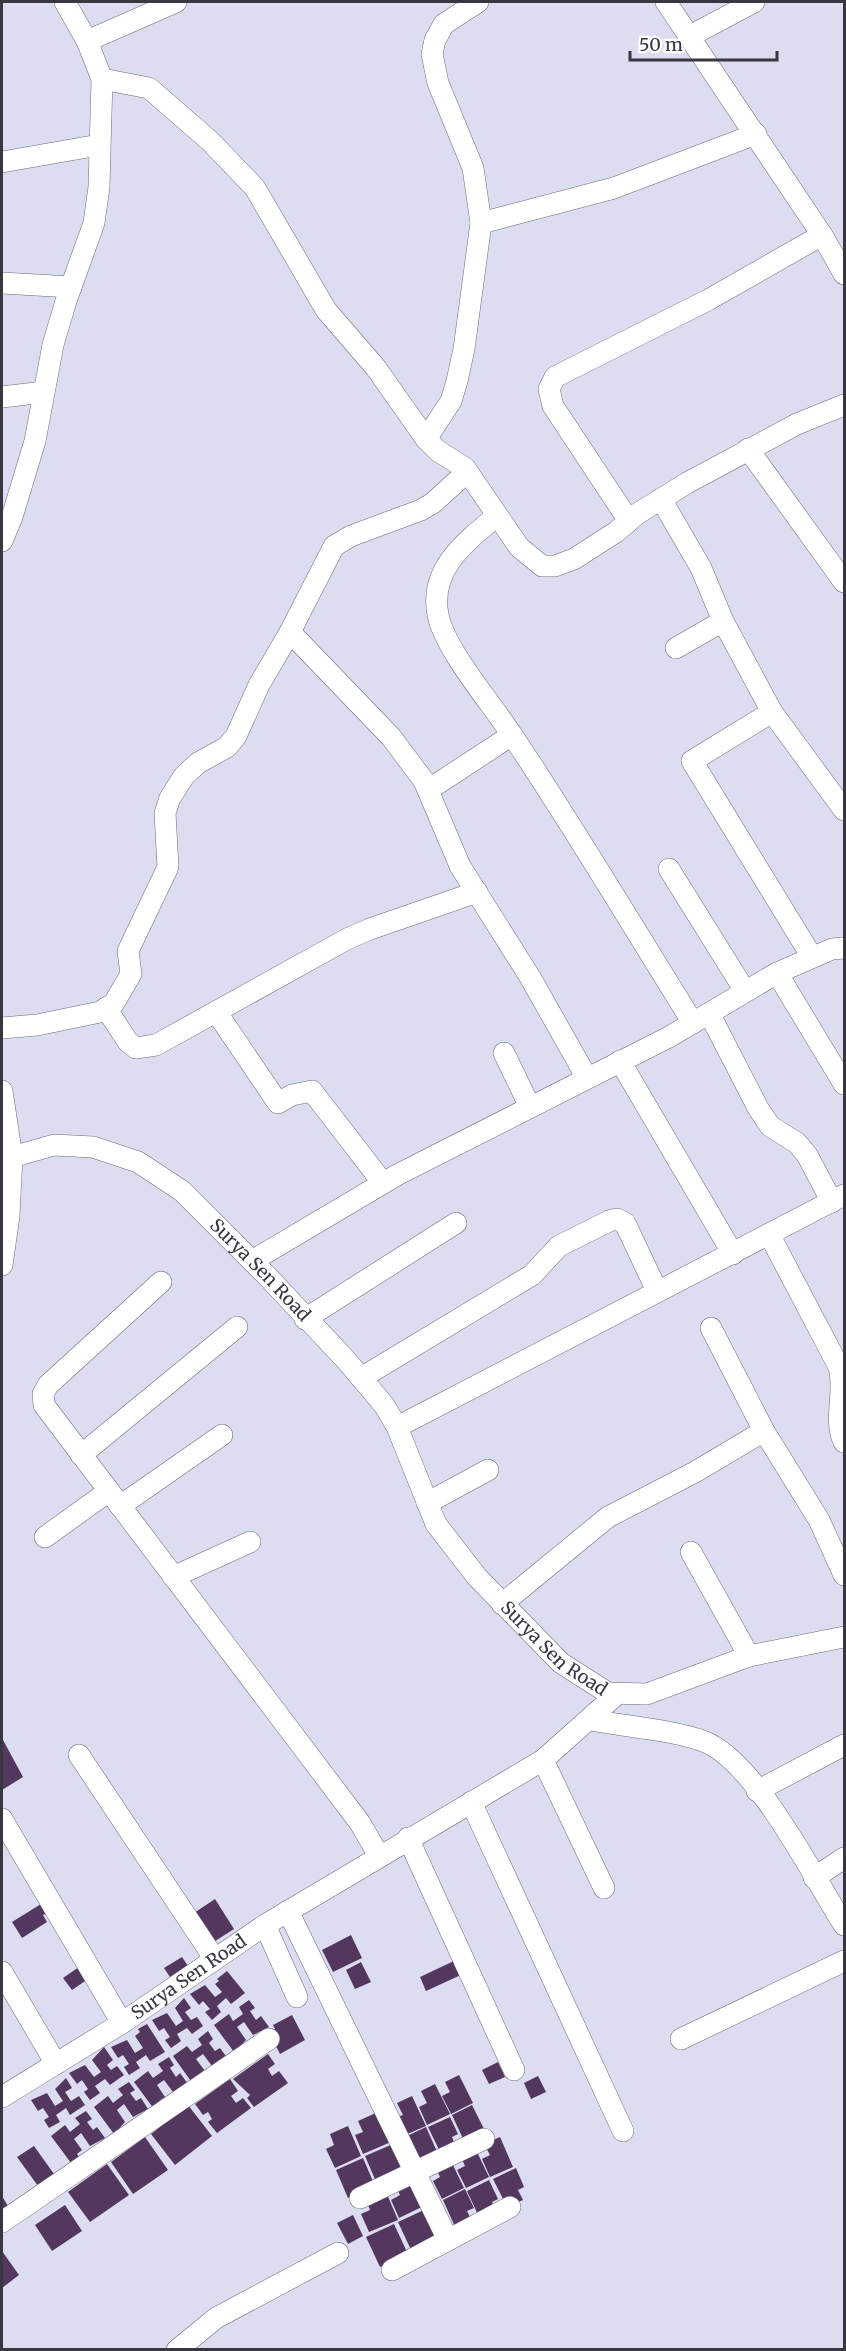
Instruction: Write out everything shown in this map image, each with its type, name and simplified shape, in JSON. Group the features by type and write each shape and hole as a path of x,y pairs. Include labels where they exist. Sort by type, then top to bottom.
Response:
{"street":[{"path":"2,541 22,488 35,441 53,345 94,224 99,187 102,80 87,41 65,2"},
{"path":"87,41 176,2"},
{"path":"426,439 451,401 457,381 481,223 473,168 438,83 432,54 435,40 444,24 478,2"},
{"path":"666,2 756,134 822,235 844,274"},
{"path":"690,36 754,2"},
{"path":"102,80 149,88 210,141 255,188 326,310 382,376 426,439 438,452 461,464 524,553 548,566 564,564 589,551 661,499 748,449 797,424 844,405"},
{"path":"481,223 614,188 756,134"},
{"path":"2,162 99,144"},
{"path":"628,521 553,406 549,389 555,377 708,300 822,235"},
{"path":"2,283 71,287"},
{"path":"2,397 44,392"},
{"path":"748,449 844,582"},
{"path":"2,1028 37,1025 100,1012 114,1003 130,974 128,951 168,867 165,813 170,798 184,776 198,763 216,755 236,736 259,685 290,632 334,546 351,536 421,510 433,503 467,472"},
{"path":"661,499 701,568 723,621 772,712 844,810"},
{"path":"397,1427 838,1199 797,1143 770,1126 461,661 438,616 437,594 448,561 457,550 497,516"},
{"path":"676,648 723,621"},
{"path":"290,632 391,737 428,790 460,866 588,1078"},
{"path":"772,712 692,761 812,957"},
{"path":"428,790 512,735"},
{"path":"669,869 745,991"},
{"path":"106,1008 128,1042 136,1048 156,1045 370,928 477,892"},
{"path":"252,1261 383,1184 701,1019 777,973 832,949 844,948"},
{"path":"777,973 844,1084"},
{"path":"217,1012 278,1103 292,1095 312,1091 383,1184"},
{"path":"504,1053 530,1107"},
{"path":"620,1061 733,1254"},
{"path":"2,1091 12,1157 9,1216 2,1265"},
{"name":"Surya Sen Road","path":"12,1157 54,1145 72,1145 112,1152 138,1162 182,1191 252,1261 361,1378 397,1427 435,1524 502,1604 561,1663 608,1693 617,1694"},
{"path":"361,1378 532,1275 559,1246 609,1221 618,1219 625,1223 657,1291"},
{"path":"305,1319 456,1223"},
{"path":"769,1234 839,1367 844,1382 840,1430 844,1442"},
{"path":"161,1282 66,1367 42,1394 44,1405 360,1823 379,1856"},
{"path":"81,1455 237,1327"},
{"path":"711,1328 764,1431 819,1521 844,1575"},
{"path":"502,1604 608,1517 695,1473 764,1431"},
{"path":"45,1537 222,1435"},
{"path":"427,1503 488,1470"},
{"path":"173,1577 250,1542"},
{"path":"691,1552 749,1656"},
{"path":"617,1694 647,1694 749,1656 844,1637"},
{"name":"Surya Sen Road","path":"2,2097 122,2023 265,1925 408,1838 543,1760 617,1694"},
{"path":"590,1720 704,1741 743,1771 794,1842 844,1925"},
{"path":"758,1791 844,1745"},
{"path":"79,1755 214,1959"},
{"path":"543,1760 604,1888"},
{"path":"471,1802 623,2131"},
{"path":"2,1819 122,2023"},
{"path":"408,1838 514,2070"},
{"path":"814,1878 844,1858"},
{"path":"288,1911 448,2240"},
{"path":"265,1925 297,1997"},
{"path":"681,2039 844,1961"},
{"path":"2,1972 56,2064"},
{"path":"2,2222 269,2039"},
{"path":"360,2198 484,2139"},
{"path":"392,2270 510,2207"},
{"path":"177,2349 216,2318 338,2253"}],"building":[{"path":"2,1738 23,1777 2,1790"},
{"path":"215,1899 234,1929 209,1945 191,1915"},
{"path":"41,1904 47,1913 43,1915 47,1922 22,1938 12,1922"},
{"path":"351,1935 362,1958 333,1972 322,1950"},
{"path":"182,1957 190,1969 172,1980 164,1968"},
{"path":"456,1960 463,1974 426,1991 420,1977"},
{"path":"361,1962 371,1982 355,1989 346,1970"},
{"path":"79,1967 88,1979 72,1990 63,1978"},
{"path":"227,1971 245,1993 231,2004 226,1998 217,2006 221,2012 212,2020 205,2012 210,2009 203,2001 199,2005 190,1994 205,1985 215,1997 222,1992 215,1984 219,1981 217,1979"},
{"path":"184,1998 191,2008 185,2012 191,2020 197,2017 203,2026 192,2034 187,2028 177,2034 181,2041 171,2048 165,2040 170,2037 164,2028 159,2031 152,2020 167,2013 176,2026 183,2021 175,2008"},
{"path":"249,2000 255,2008 250,2011 256,2020 261,2016 269,2027 253,2035 244,2022 237,2027 246,2040 234,2052 214,2025 229,2014 233,2021 243,2014 239,2007"},
{"path":"292,2015 305,2040 280,2054 269,2032 275,2029 273,2025"},
{"path":"147,2024 165,2052 150,2061 146,2055 136,2062 140,2068 129,2075 124,2067 129,2064 123,2055 118,2058 111,2047 127,2040 135,2053 143,2048 135,2036 140,2032 138,2029"},
{"path":"208,2031 213,2039 209,2043 215,2051 220,2048 228,2059 212,2066 203,2054 196,2059 205,2071 193,2084 173,2056 187,2046 192,2052 202,2045 198,2039"},
{"path":"104,2047 113,2060 107,2065 111,2070 117,2066 124,2075 110,2085 105,2079 95,2086 100,2093 90,2100 84,2092 88,2089 82,2080 77,2084 69,2073 85,2065 94,2077 101,2072 92,2060"},
{"path":"268,2054 275,2064 268,2069 272,2076 279,2071 288,2083 254,2107 247,2098 250,2095 233,2079"},
{"path":"169,2057 174,2065 170,2068 176,2077 180,2073 188,2084 173,2092 164,2080 157,2085 165,2097 160,2100 162,2103 154,2109 134,2082 148,2071 153,2078 163,2071 158,2064"},
{"path":"498,2062 505,2077 489,2084 482,2070"},
{"path":"459,2075 473,2103 451,2114 442,2096 450,2092 445,2082"},
{"path":"538,2076 546,2092 531,2099 524,2083"},
{"path":"66,2078 72,2088 65,2092 71,2101 79,2096 85,2105 70,2115 66,2108 56,2115 60,2122 49,2128 44,2120 49,2117 43,2108 38,2111 31,2100 47,2093 55,2106 63,2101 55,2089"},
{"path":"230,2079 238,2091 231,2096 236,2103 243,2098 251,2108 217,2133 208,2122 212,2119 208,2112 203,2115 195,2104"},
{"path":"129,2082 135,2090 130,2093 136,2101 141,2098 148,2109 133,2117 124,2104 117,2110 125,2122 114,2134 94,2107 108,2096 113,2103 123,2095 118,2089"},
{"path":"435,2084 450,2114 427,2125 419,2107 427,2103 421,2091"},
{"path":"412,2096 426,2126 405,2135 397,2117 403,2115 397,2103"},
{"path":"188,2105 212,2136 175,2165 151,2134"},
{"path":"472,2105 486,2133 465,2143 452,2115"},
{"path":"86,2111 92,2119 87,2122 93,2130 97,2127 105,2138 90,2146 81,2133 74,2139 82,2150 77,2154 79,2157 71,2163 51,2136 65,2125 70,2132 80,2124 75,2118"},
{"path":"378,2112 391,2142 363,2154 355,2135 363,2132 358,2121"},
{"path":"450,2117 458,2134 452,2137 457,2149 442,2156 428,2127"},
{"path":"348,2126 361,2156 335,2168 326,2149 334,2145 330,2134"},
{"path":"426,2127 439,2156 418,2166 405,2137"},
{"path":"145,2137 168,2170 133,2194 111,2162"},
{"path":"500,2137 513,2167 490,2177 482,2159 490,2155 484,2144"},
{"path":"393,2144 404,2172 377,2184 365,2156"},
{"path":"34,2146 54,2174 38,2186 17,2157"},
{"path":"475,2148 489,2177 466,2188 457,2170 465,2166 460,2155"},
{"path":"363,2158 375,2186 348,2198 336,2170"},
{"path":"450,2159 464,2188 442,2199 433,2181 440,2177 435,2166"},
{"path":"107,2164 129,2195 90,2222 68,2192"},
{"path":"516,2168 524,2187 518,2190 523,2200 507,2207 493,2179"},
{"path":"412,2176 426,2205 399,2218 391,2200 400,2195 395,2185"},
{"path":"489,2180 498,2199 492,2202 496,2212 480,2219 467,2191"},
{"path":"465,2189 474,2208 467,2211 472,2221 456,2229 443,2200"},
{"path":"386,2192 398,2220 369,2232 361,2214 370,2210 366,2200"},
{"path":"2,2196 8,2206 2,2211"},
{"path":"65,2205 82,2231 52,2251 35,2225"},
{"path":"426,2209 439,2236 411,2250 398,2222"},
{"path":"353,2215 363,2236 348,2244 337,2223"},
{"path":"394,2224 408,2254 380,2267 366,2237"},
{"path":"2,2251 19,2275 2,2288"}]}
